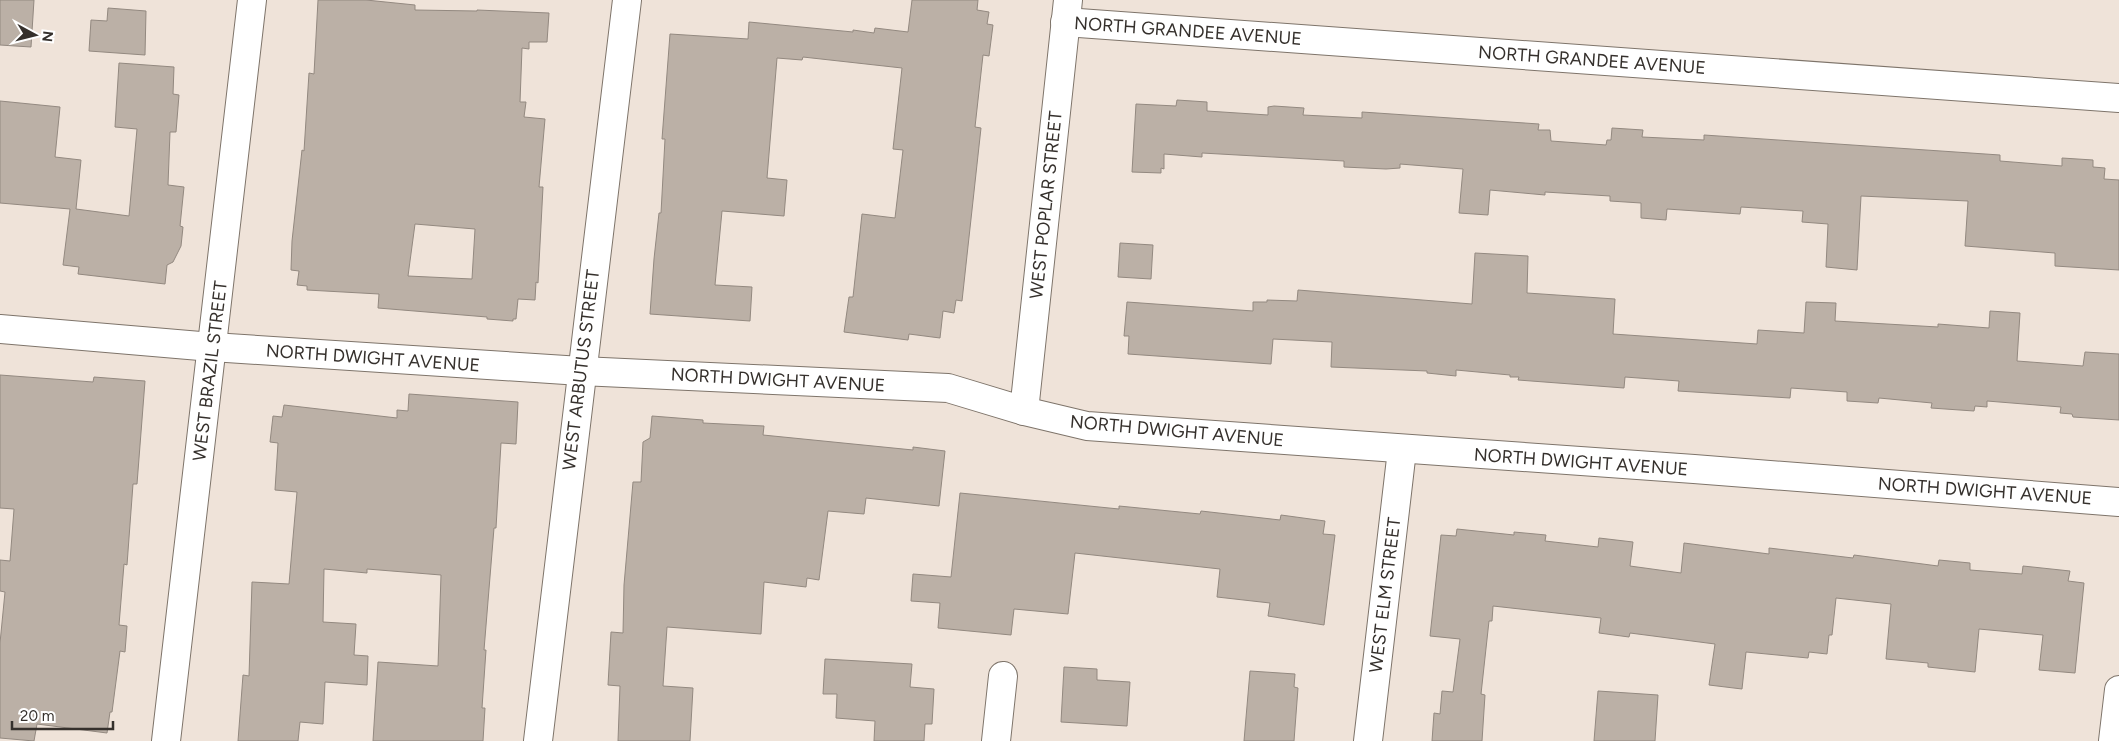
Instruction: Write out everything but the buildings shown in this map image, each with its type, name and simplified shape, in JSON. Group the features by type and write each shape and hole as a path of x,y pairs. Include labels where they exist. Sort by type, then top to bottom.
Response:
{"street":[{"name":"WEST BRAZIL STREET","path":"166,741 252,0"},
{"name":"WEST ARBUTUS STREET","path":"538,741 627,0"},
{"name":"NORTH GRANDEE AVENUE","path":"1066,11 2119,98"},
{"name":"WEST POPLAR STREET","path":"1024,411 1066,11"},
{"name":"NORTH DWIGHT AVENUE","path":"0,330 212,347 581,372 948,388 1024,411 1087,426 1402,450 1694,469 2119,502"},
{"name":"WEST ELM STREET","path":"1368,741 1402,450"},
{"path":"996,741 1004,676"},
{"path":"2113,741 2119,690"}]}
